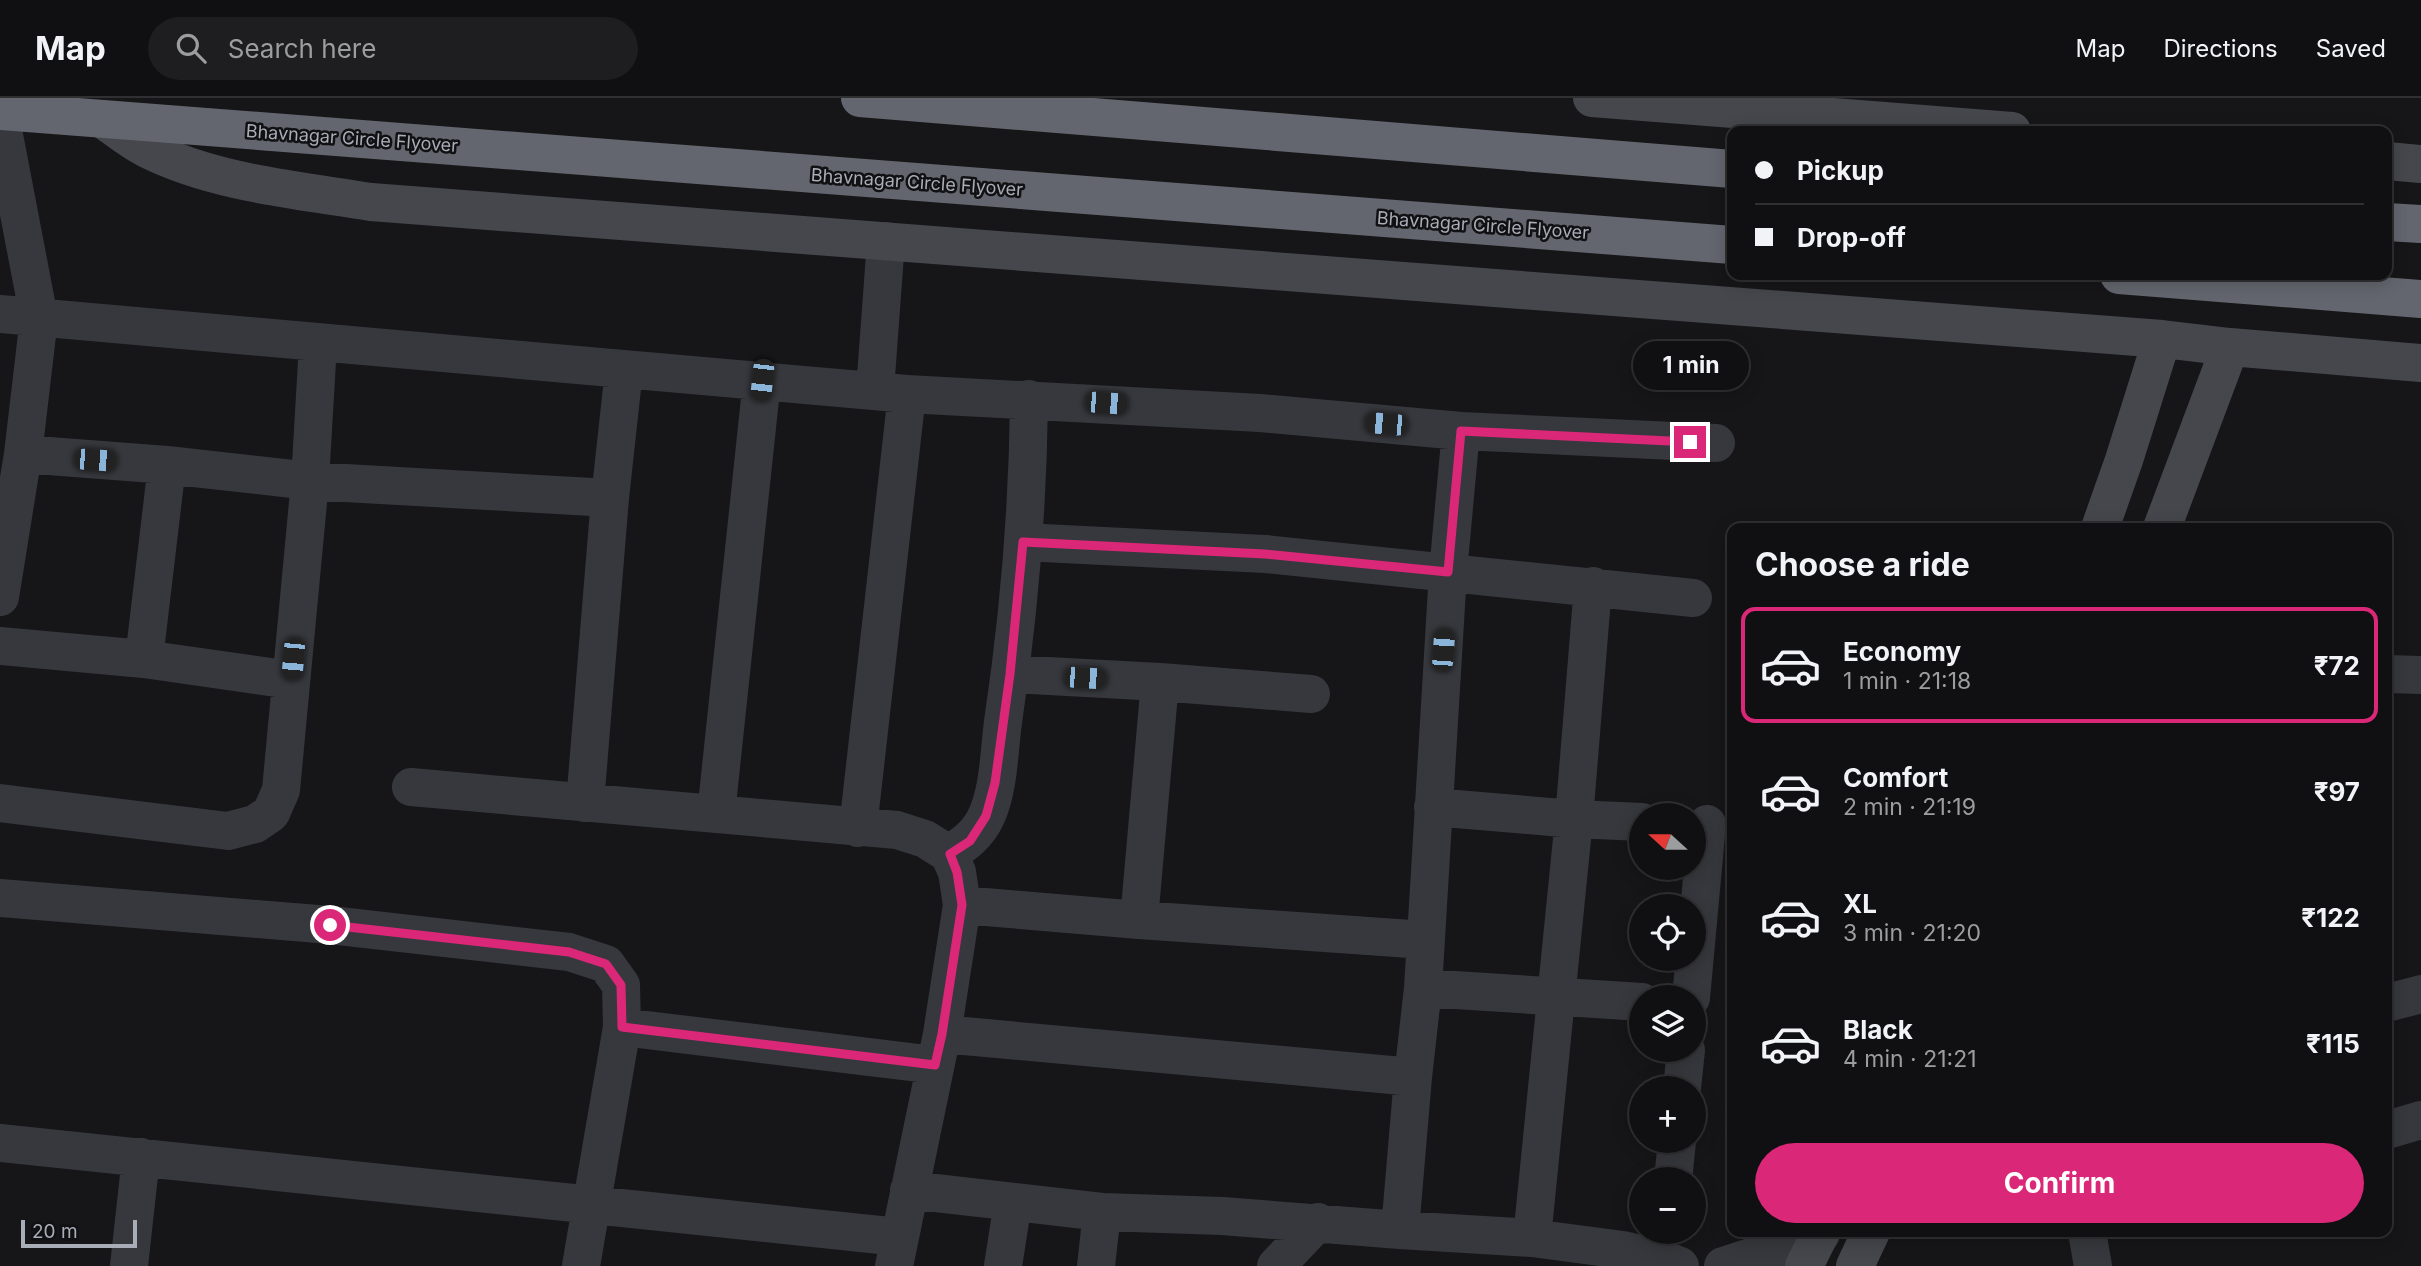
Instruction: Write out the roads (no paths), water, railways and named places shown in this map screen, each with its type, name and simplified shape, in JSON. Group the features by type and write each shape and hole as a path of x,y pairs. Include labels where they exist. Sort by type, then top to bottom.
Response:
{"highway":[{"path":"860,98 1727,169"},
{"name":"Bhavnagar Circle Flyover","path":"0,112 1727,245"},
{"path":"2392,222 2421,224"},
{"path":"2182,280 2421,299"}],"street":[{"path":"1592,98 1948,126"},
{"path":"0,112 39,318 23,454 0,597"},
{"path":"102,119 145,148 181,163 259,184 371,202 2162,339 2421,363"},
{"path":"2392,161 2421,164"},
{"path":"858,828 891,392 886,241"},
{"path":"0,314 318,344 891,392 1261,413 1461,431 1716,443"},
{"path":"2102,523 2162,339"},
{"path":"0,803 228,831 256,824 271,813 281,790 310,481 318,344"},
{"path":"2164,523 2230,347"},
{"path":"584,803 624,370"},
{"path":"716,814 762,380"},
{"path":"950,854 970,841 986,816 995,783 1010,674 1023,542 1029,399"},
{"path":"1400,1230 1423,988 1448,572 1461,431"},
{"path":"23,454 167,465 310,481 610,499"},
{"path":"144,659 167,465"},
{"path":"1023,542 1265,554 1693,598"},
{"path":"1532,1238 1574,819 1593,586"},
{"path":"0,646 144,659 291,680"},
{"path":"1010,674 1311,694"},
{"path":"2392,674 2421,675"},
{"path":"1139,920 1160,682"},
{"path":"0,1143 591,1203 896,1252 939,1049 962,905 957,872 950,854 925,839 897,830 411,787"},
{"path":"1433,807 1629,821"},
{"path":"1692,985 1711,824"},
{"path":"0,898 330,925 569,952 606,964 621,985 622,1027 582,1266"},
{"path":"962,905 1425,940"},
{"path":"1423,988 1629,1001"},
{"path":"2392,1002 2421,994"},
{"path":"622,1027 1413,1077"},
{"path":"2392,1129 2421,1120"},
{"path":"129,1266 141,1157"},
{"path":"909,1189 1102,1212 1318,1222 1532,1238 1623,1250 1671,1253"},
{"path":"1003,1266 1013,1202"},
{"path":"1096,1266 1102,1212"},
{"path":"1276,1266 1318,1222"},
{"path":"1855,1266 1869,1237"},
{"path":"2088,1237 2093,1266"},
{"path":"1723,1266 1815,1244"}]}
